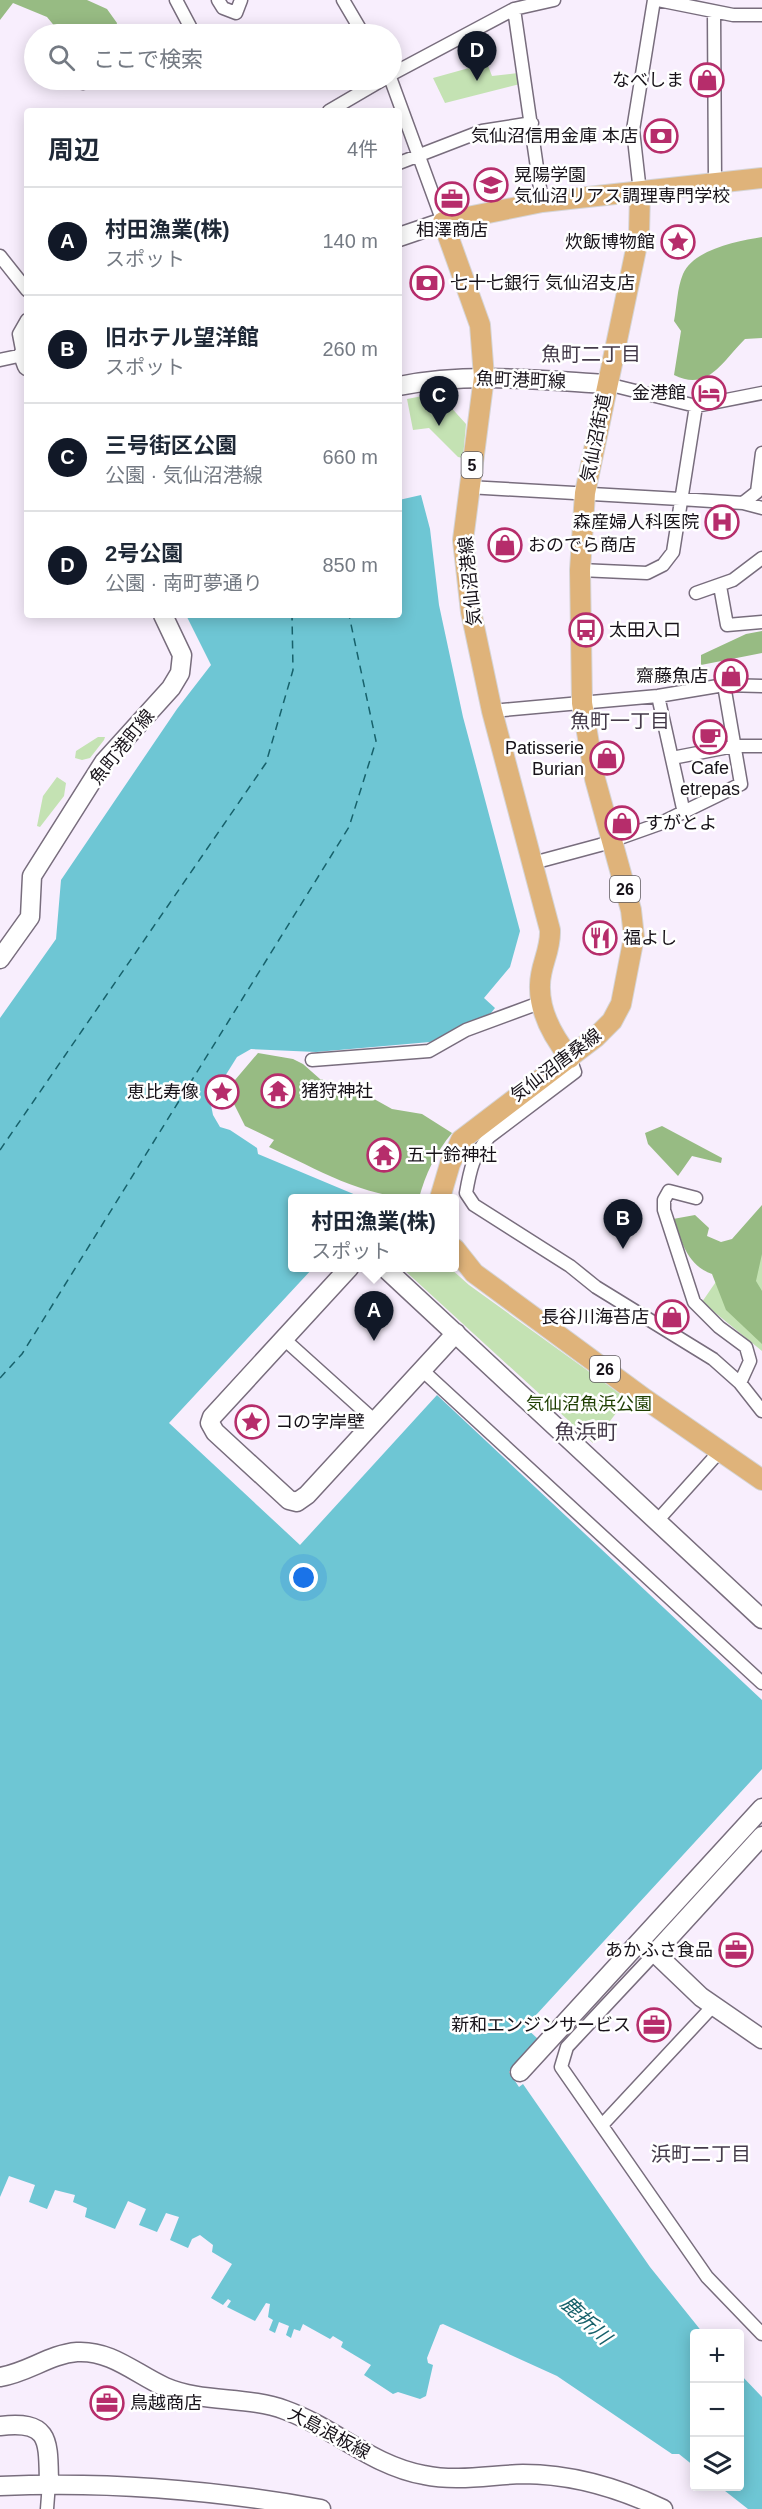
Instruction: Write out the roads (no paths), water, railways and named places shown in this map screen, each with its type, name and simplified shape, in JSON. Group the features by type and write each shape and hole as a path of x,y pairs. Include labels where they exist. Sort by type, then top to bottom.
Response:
{"main road":[{"path":"443,222 542,202 762,178"},
{"name":"気仙沼街道","path":"582,702 580,570 585,493 639,235 640,192"},
{"name":"気仙沼港線","path":"443,222 480,325 484,377 468,487 463,540 471,612 492,711 550,930 551,947 540,985 542,1002 553,1034 570,1058"},
{"name":"気仙沼唐桑線","path":"441,1194 450,1164 461,1140 570,1058 612,1021 621,1004 633,953 631,910 595,779 582,702"},
{"name":"26","path":"459,1255 474,1273 762,1480"}],"street":[{"path":"176,0 189,24"},
{"path":"218,0 223,8 236,13 240,0"},
{"path":"343,0 357,24"},
{"path":"402,69 514,9 554,0"},
{"path":"640,192 633,130 656,0 733,15 762,15"},
{"path":"514,9 542,202"},
{"path":"714,12 715,182"},
{"path":"334,108 365,90"},
{"path":"395,90 401,108"},
{"path":"402,110 443,222 402,236"},
{"path":"402,162 482,131 532,123"},
{"path":"0,256 24,286"},
{"path":"24,325 19,334 24,351"},
{"path":"0,360 24,358"},
{"name":"魚町港町線","path":"402,386 442,379 484,377 607,384"},
{"path":"607,384 696,406 762,393"},
{"path":"580,570 647,573 663,565 673,552 696,406"},
{"path":"743,503 757,492 762,453"},
{"path":"468,487 743,503 762,508"},
{"path":"696,593 720,586 751,568 762,558"},
{"path":"720,586 727,625 762,622"},
{"name":"魚町港町線","path":"0,959 30,917 32,876 104,762 171,688 180,673 182,655 164,618"},
{"path":"492,711 658,696 724,685 762,686"},
{"path":"533,863 612,842 684,813 741,784 724,685"},
{"path":"658,696 684,813"},
{"path":"672,758 734,747 762,746"},
{"path":"312,1060 429,1051 466,1030 542,1002"},
{"path":"570,1058 575,1072 489,1137 478,1149 470,1167 466,1193 474,1205 570,1266 596,1287 690,1342 740,1383 762,1411"},
{"path":"696,1198 669,1191 664,1200 664,1210 694,1302 718,1327 746,1347 750,1361 740,1383"},
{"path":"345,1272 212,1418 210,1423 215,1432 289,1500 297,1502 307,1495 456,1333"},
{"path":"389,1272 762,1619"},
{"path":"284,1339 375,1421"},
{"path":"422,1370 762,1683"},
{"path":"657,1521 720,1451"},
{"path":"520,2072 762,1808"},
{"path":"762,1836 567,2048 561,2067 603,2124 707,2277 762,2334"},
{"path":"654,1953 713,2006 762,2039"},
{"path":"603,2124 713,2006"},
{"name":"大島浪板線","path":"0,2377 16,2375 56,2357 78,2352 108,2356 165,2387 191,2395 282,2408 305,2418 379,2460 405,2471 453,2478 524,2474 562,2476 624,2492 663,2509"},
{"path":"0,2426 27,2425 42,2433 48,2446 47,2509"},
{"path":"0,2486 49,2483 184,2489 321,2509"}],"water":[{"name":"鹿折川","path":"421,495 430,529 439,605 463,717 520,931 510,967 484,998 495,1008 491,1013 430,1042 316,1052 251,1049 237,1057 217,1089 211,1105 213,1115 220,1127 230,1130 257,1148 258,1154 353,1194 288,1194 288,1272 309,1272 169,1423 300,1545 437,1395 762,1700 762,1769 525,2027 538,2039 509,2072 519,2087 523,2084 650,2267 700,2329 690,2329 690,2463 679,2454 672,2454 557,2376 443,2324 440,2325 427,2358 428,2363 433,2365 426,2396 420,2399 398,2392 393,2394 364,2375 371,2365 341,2347 343,2342 333,2336 330,2339 303,2324 300,2331 294,2329 291,2338 286,2335 289,2326 279,2322 275,2333 269,2330 273,2320 268,2317 270,2304 266,2303 255,2321 227,2307 231,2301 228,2299 223,2305 211,2298 232,2264 212,2252 213,2245 200,2235 192,2239 188,2248 170,2240 179,2217 166,2213 157,2232 139,2225 146,2209 128,2201 115,2229 85,2217 87,2208 73,2202 75,2195 55,2190 47,2209 29,2202 35,2185 9,2176 0,2197 0,1018 56,939 61,880 177,709 211,665 188,618 402,618 402,499"},
{"path":"744,2378 762,2397 762,2509 748,2509 725,2491 744,2491"}],"place":[{"name":"なべしま","path":"707,80"},
{"name":"2号公園","path":"477,81"},
{"name":"気仙沼信用金庫 本店","path":"661,136"},
{"name":"晃陽学園 気仙沼リアス調理専門学校","path":"491,185"},
{"name":"相澤商店","path":"452,199"},
{"name":"炊飯博物館","path":"678,242"},
{"name":"七十七銀行 気仙沼支店","path":"427,283"},
{"name":"金港館","path":"709,393"},
{"name":"三号街区公園","path":"439,426"},
{"name":"森産婦人科医院","path":"722,522"},
{"name":"おのでら商店","path":"505,545"},
{"name":"太田入口","path":"586,630"},
{"name":"齋藤魚店","path":"731,676"},
{"name":"Cafe etrepas","path":"710,737"},
{"name":"Patisserie Burian","path":"607,758"},
{"name":"すがとよ","path":"622,823"},
{"name":"福よし","path":"600,938"},
{"name":"猪狩神社","path":"278,1091"},
{"name":"恵比寿像","path":"222,1092"},
{"name":"五十鈴神社","path":"384,1155"},
{"name":"旧ホテル望洋館","path":"623,1249"},
{"name":"長谷川海苔店","path":"672,1317"},
{"name":"村田漁業(株)","path":"374,1341"},
{"name":"コの字岸壁","path":"252,1422"},
{"name":"あかふさ食品","path":"736,1950"},
{"name":"新和エンジンサービス","path":"654,2025"},
{"name":"鳥越商店","path":"107,2403"}],"district":[{"name":"魚町二丁目","path":"591,354"},
{"name":"魚町一丁目","path":"620,721"},
{"name":"魚浜町","path":"586,1432"},
{"name":"浜町二丁目","path":"701,2154"}],"park label":[{"name":"気仙沼魚浜公園","path":"589,1404"}]}
